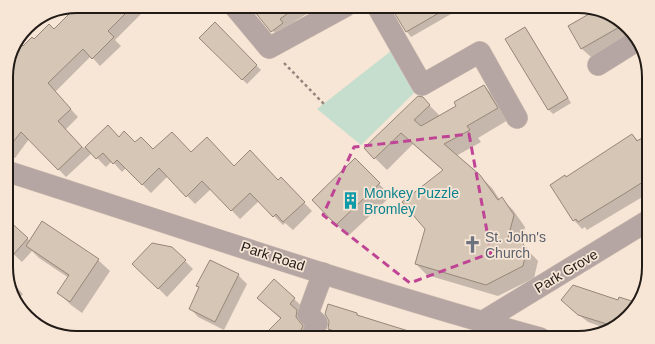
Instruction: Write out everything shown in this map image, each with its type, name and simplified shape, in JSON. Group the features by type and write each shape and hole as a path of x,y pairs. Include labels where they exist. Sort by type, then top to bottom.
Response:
{"street":[{"path":"240,13 269,48 333,13"},
{"path":"381,13 422,84 480,52 517,118"},
{"path":"598,65 632,44"},
{"name":"Park Road","path":"13,173 323,273 515,331"},
{"name":"Park Grove","path":"482,322 642,224"},
{"path":"314,331 317,323 308,314 323,273"}],"path":[{"path":"269,48 324,104"}],"highlighted area":[{"path":"469,134 491,253 410,283 323,215 354,147"}],"green space":[{"path":"391,51 414,93 361,145 317,109"}],"building":[{"path":"126,13 108,31 114,37 92,59 83,49 48,83 71,109 58,121 82,147 58,170 21,132 13,142 13,72 15,60 22,45 23,46 32,37 34,39 49,24 54,29 69,14"},
{"path":"256,13 288,13 280,19 283,23 271,32"},
{"path":"394,13 439,13 406,32"},
{"path":"589,14 599,16 619,28 581,49 568,26"},
{"path":"215,22 257,65 242,80 199,38"},
{"path":"525,27 568,98 548,110 505,39"},
{"path":"484,85 498,108 467,126 470,130 444,144 480,175 498,200 502,197 514,215 508,238 521,241 527,249 523,266 486,285 415,264 425,229 402,202 443,170 401,133 374,159 364,148 418,96 423,97 430,105 414,120 421,126 456,106 454,102"},
{"path":"108,125 119,137 124,131 135,142 141,137 153,149 172,132 191,152 207,137 234,166 250,150 278,180 281,177 305,202 283,222 276,214 273,217 250,193 231,211 202,181 186,197 159,168 142,185 117,160 113,164 103,153 96,159 85,147"},
{"path":"632,134 637,141 642,138 642,182 578,222 576,219 573,221 550,185 565,175 566,177"},
{"name":"Monkey Puzzle Bromley","path":"355,158 380,183 336,225 312,200"},
{"path":"42,221 99,259 70,302 57,293 69,275 26,246"},
{"path":"13,224 28,238 13,255"},
{"path":"152,243 172,247 186,260 158,289 132,264"},
{"path":"210,260 239,274 215,322 189,309 199,287 196,286"},
{"path":"274,279 295,298 290,304 297,310 296,317 303,326 300,331 268,331 281,318 257,298"},
{"path":"573,285 618,300 619,297 632,301 620,315 607,324 578,315 561,300"},
{"path":"328,304 408,331 334,331 328,329 329,321 325,314"}],"place":[{"name":"Monkey Puzzle Bromley","path":"351,201"},
{"name":"St. John's Church","path":"472,245"}]}
